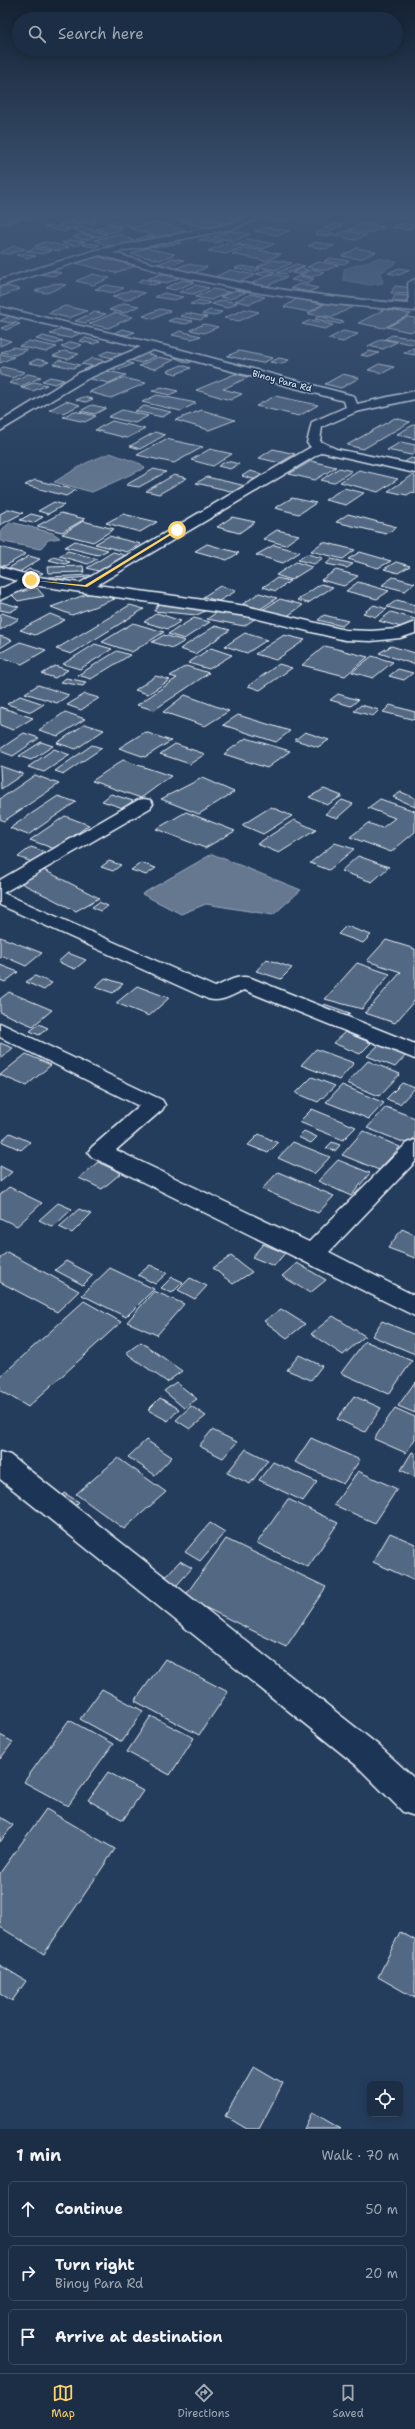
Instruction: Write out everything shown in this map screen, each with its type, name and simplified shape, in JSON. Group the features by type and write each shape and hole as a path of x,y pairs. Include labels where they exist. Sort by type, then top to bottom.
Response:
{"street":[{"name":"Binoy Para Rd","path":"18,314 152,346 350,399 352,409"},
{"path":"0,427 83,376 152,346"},
{"path":"415,396 352,409 316,425 313,443 332,452 415,468"},
{"path":"0,414 15,418"},
{"path":"86,586 321,447"},
{"path":"0,572 31,580 86,586 246,611 345,635 372,636 400,633 415,627"},
{"path":"0,594 31,580"},
{"path":"0,888 144,804"},
{"path":"0,898 215,995 244,982 415,1052"},
{"path":"0,1029 154,1105 100,1152 312,1254 415,1308"},
{"path":"312,1254 415,1148"},
{"path":"0,1463 367,1755 415,1801"}],"water":[{"path":"110,453 141,464 145,468 92,492 54,482 86,463"},
{"path":"11,522 53,533 60,538 48,540 40,549 4,542 0,540 0,531"},
{"path":"212,854 301,890 273,915 206,904 181,914 142,894"}],"building":[{"path":"54,314 78,314 69,318"},
{"path":"90,314 105,314 85,323 75,321"},
{"path":"111,314 133,317 108,328 89,324"},
{"path":"147,314 163,314 153,319 143,316"},
{"path":"194,314 207,317 200,320 180,316"},
{"path":"204,314 217,314 214,316"},
{"path":"233,314 254,314 239,321 224,318"},
{"path":"311,314 338,314 333,317"},
{"path":"375,314 410,314 384,328 358,323"},
{"path":"10,316 22,319 12,323 0,321"},
{"path":"319,316 344,322 340,324 315,319"},
{"path":"407,317 415,318 415,330 410,332 387,327"},
{"path":"175,318 193,321 186,324 168,321"},
{"path":"311,320 333,325 325,329 302,324"},
{"path":"15,323 20,324 6,330 1,328"},
{"path":"204,324 218,327 204,333 190,330"},
{"path":"62,329 81,333 69,338 50,334"},
{"path":"122,329 135,332 127,335 114,333"},
{"path":"180,331 201,336 192,339 172,335"},
{"path":"343,331 358,334 343,342 328,339"},
{"path":"392,335 415,339 415,342 412,344 385,339"},
{"path":"43,336 63,341 56,344 36,339"},
{"path":"0,338 11,341 0,346"},
{"path":"85,338 100,341 94,344 79,341"},
{"path":"382,339 397,342 383,349 368,346"},
{"path":"29,341 57,347 46,352 19,346"},
{"path":"71,342 82,345 72,349 61,347"},
{"path":"13,347 27,350 15,355 1,352"},
{"path":"413,348 415,349 415,355 404,353"},
{"path":"64,351 79,354 68,359 53,356"},
{"path":"108,351 127,355 118,359 99,355"},
{"path":"239,351 273,358 262,363 227,356"},
{"path":"369,351 379,353 370,357 361,355"},
{"path":"141,352 156,356 141,363 127,359"},
{"path":"1,354 14,357 0,363"},
{"path":"181,355 196,360 188,363 173,357"},
{"path":"158,357 174,360 155,369 139,366"},
{"path":"93,358 110,362 98,367 81,364"},
{"path":"279,358 289,360 281,364 270,362"},
{"path":"37,359 49,362 41,365 29,363"},
{"path":"60,360 80,365 73,368 53,364"},
{"path":"122,361 133,364 119,370 108,368"},
{"path":"379,364 394,367 383,373 368,370"},
{"path":"182,365 191,368 176,374 167,371"},
{"path":"3,367 25,372 12,378 0,375 0,369"},
{"path":"102,370 126,375 109,383 86,378"},
{"path":"28,374 41,377 22,386 9,383"},
{"path":"235,374 249,377 223,389 242,394 230,400 196,390"},
{"path":"343,374 359,378 341,388 325,384"},
{"path":"50,377 64,380 55,384 42,381"},
{"path":"123,378 146,383 111,398 89,392"},
{"path":"35,382 47,385 33,391 21,388"},
{"path":"161,387 178,391 169,395 152,391"},
{"path":"157,395 196,403 181,411 142,402"},
{"path":"275,396 318,405 299,416 256,406"},
{"path":"83,397 93,399 86,402 76,400"},
{"path":"66,401 80,405 63,413 49,410"},
{"path":"92,405 106,408 95,414 80,411"},
{"path":"144,406 171,412 162,417 135,411"},
{"path":"122,410 148,416 135,423 108,417"},
{"path":"202,410 235,420 209,430 175,420"},
{"path":"74,411 96,416 85,422 63,417"},
{"path":"395,418 410,422 363,449 347,445"},
{"path":"112,421 145,429 127,438 95,430"},
{"path":"415,424 415,439 397,434"},
{"path":"155,432 165,435 140,449 130,446"},
{"path":"166,439 203,447 174,463 137,455"},
{"path":"401,442 415,445 415,453 411,455 387,450"},
{"path":"210,449 232,454 213,466 191,460"},
{"path":"273,449 295,454 280,463 259,458"},
{"path":"411,458 415,459 413,465 403,463"},
{"path":"227,461 239,464 230,469 218,466"},
{"path":"311,461 336,467 315,480 289,474"},
{"path":"339,468 352,471 333,483 321,480"},
{"path":"154,469 166,472 139,487 126,485"},
{"path":"359,470 398,479 378,492 340,482"},
{"path":"250,471 265,475 257,480 242,476"},
{"path":"174,475 187,478 159,494 146,491"},
{"path":"413,475 415,476 415,493 412,492 407,495 388,491"},
{"path":"207,477 246,486 235,492 196,483"},
{"path":"35,480 76,490 66,496 25,485"},
{"path":"344,488 364,493 346,505 325,500"},
{"path":"292,498 316,503 299,514 275,508"},
{"path":"54,502 64,505 48,514 38,511"},
{"path":"9,509 23,513 0,525 0,514"},
{"path":"61,513 85,519 62,532 37,526"},
{"path":"31,514 43,517 33,523 20,520"},
{"path":"123,514 157,522 140,532 106,523"},
{"path":"348,514 397,527 386,534 336,522"},
{"path":"232,517 255,522 239,533 217,527"},
{"path":"83,521 114,529 93,542 62,534"},
{"path":"277,530 299,535 285,545 263,539"},
{"path":"109,536 141,544 127,552 95,544"},
{"path":"75,541 108,550 98,555 65,547"},
{"path":"323,542 355,550 343,559 311,551"},
{"path":"207,544 239,553 227,560 195,551"},
{"path":"274,545 300,552 283,563 256,555"},
{"path":"0,547 26,554 5,566 0,565"},
{"path":"68,551 97,559 88,564 59,556"},
{"path":"113,552 128,556 102,572 87,568"},
{"path":"360,552 391,561 378,568 348,559"},
{"path":"307,554 323,558 314,564 298,560"},
{"path":"29,556 40,559 19,572 7,569"},
{"path":"54,557 70,562 65,564 49,560"},
{"path":"332,559 353,564 347,568 326,564"},
{"path":"296,562 312,567 291,580 276,575"},
{"path":"396,562 410,566 398,573 384,569"},
{"path":"83,566 84,572 48,573 47,567"},
{"path":"29,569 43,573 36,577 23,573"},
{"path":"336,570 358,576 344,586 321,580"},
{"path":"90,575 91,577 49,580 49,577"},
{"path":"393,577 415,583 405,591 382,585"},
{"path":"277,578 290,581 276,591 263,587"},
{"path":"358,582 389,591 377,599 346,591"},
{"path":"321,584 333,587 308,603 297,600"},
{"path":"220,586 236,591 219,601 203,597"},
{"path":"37,588 44,596 18,601 11,594"},
{"path":"93,592 115,599 72,615 51,607"},
{"path":"259,593 277,598 257,611 240,606"},
{"path":"280,599 303,605 286,617 262,610"},
{"path":"397,600 415,605 415,614 387,607"},
{"path":"0,602 19,607 10,612 0,610"},
{"path":"159,603 211,608 197,615 154,611"},
{"path":"130,605 144,609 71,654 56,649"},
{"path":"374,605 387,609 376,617 363,613"},
{"path":"219,611 256,618 244,626 207,619"},
{"path":"391,612 415,619 415,621 405,628 379,621"},
{"path":"2,613 19,619 0,630 0,615"},
{"path":"157,613 181,621 168,629 144,622"},
{"path":"50,614 65,620 35,635 20,630"},
{"path":"324,615 348,621 342,626 318,620"},
{"path":"194,618 210,622 184,639 168,634"},
{"path":"133,623 164,632 132,652 102,642"},
{"path":"215,626 230,630 195,654 180,649"},
{"path":"245,633 267,640 247,653 225,646"},
{"path":"164,635 185,641 173,648 152,642"},
{"path":"284,635 305,640 276,660 255,654"},
{"path":"0,636 12,640 0,648"},
{"path":"20,642 46,650 22,664 0,657 0,653"},
{"path":"95,644 112,649 80,669 63,664"},
{"path":"325,646 368,657 345,676 302,665"},
{"path":"391,646 415,653 415,663 413,664 379,653"},
{"path":"211,648 232,655 209,669 188,663"},
{"path":"117,651 130,655 91,679 78,675"},
{"path":"372,656 393,662 373,678 352,672"},
{"path":"279,664 292,668 260,690 248,686"},
{"path":"55,666 68,670 55,678 42,674"},
{"path":"186,666 209,673 154,710 137,705 177,678 170,676"},
{"path":"398,669 413,673 404,680 389,676"},
{"path":"156,676 170,680 148,694 135,690"},
{"path":"66,678 86,682 83,686 61,682"},
{"path":"38,685 69,695 57,703 25,693"},
{"path":"85,694 99,698 81,710 67,705"},
{"path":"338,694 358,700 351,706 330,700"},
{"path":"185,695 229,711 205,726 163,712"},
{"path":"20,696 44,704 31,712 7,704"},
{"path":"361,705 379,710 373,716 354,711"},
{"path":"390,705 415,712 415,720 383,712"},
{"path":"0,707 33,718 13,730 0,725"},
{"path":"65,712 85,719 58,736 39,730"},
{"path":"238,715 290,731 276,742 223,725"},
{"path":"85,724 104,730 76,749 57,743"},
{"path":"145,732 171,741 145,757 119,748"},
{"path":"305,732 329,740 318,747 295,740"},
{"path":"24,733 39,738 13,756 0,751 0,749"},
{"path":"246,738 290,751 267,768 224,754"},
{"path":"41,742 53,746 31,760 19,756"},
{"path":"175,744 205,754 190,764 160,754"},
{"path":"92,745 102,748 64,774 55,771"},
{"path":"54,749 70,755 44,772 28,767"},
{"path":"123,760 171,776 141,798 92,781"},
{"path":"0,766 23,774 1,789"},
{"path":"35,775 59,784 4,821 0,819 0,799"},
{"path":"202,778 234,792 199,814 161,799"},
{"path":"324,789 342,796 327,805 309,797"},
{"path":"401,792 415,798 415,807 393,797"},
{"path":"111,794 133,801 123,808 102,801"},
{"path":"58,796 76,802 28,835 10,828"},
{"path":"380,799 415,811 415,832 391,852 350,837 368,823 382,828 395,818 368,808"},
{"path":"342,800 353,804 337,818 325,814"},
{"path":"271,807 292,816 263,834 242,825"},
{"path":"186,812 235,831 205,848 156,829"},
{"path":"65,816 89,825 55,849 30,840"},
{"path":"294,820 316,830 279,853 257,844"},
{"path":"335,843 354,849 329,870 310,863"},
{"path":"31,847 45,852 32,862 18,857"},
{"path":"358,856 389,867 372,882 341,871"},
{"path":"109,861 121,865 113,871 101,867"},
{"path":"141,863 156,868 146,875 131,870"},
{"path":"44,870 99,898 76,911 21,883"},
{"path":"99,902 108,906 100,911 92,907"},
{"path":"346,926 371,935 363,943 338,934"},
{"path":"0,937 42,953 26,966 3,956 0,958"},
{"path":"386,940 415,949 415,1000 395,1023 365,1013 401,972 367,961"},
{"path":"68,953 86,960 75,969 58,962"},
{"path":"267,959 292,968 281,979 256,971"},
{"path":"357,963 390,974 362,1009 325,999"},
{"path":"0,965 18,972 5,982 0,980"},
{"path":"35,976 52,983 44,990 26,982"},
{"path":"105,978 123,984 113,993 95,987"},
{"path":"137,986 169,998 149,1016 116,1003"},
{"path":"9,992 52,1010 33,1026 0,1012 0,999"},
{"path":"324,1004 350,1013 345,1018 319,1009"},
{"path":"39,1024 48,1028 39,1035 30,1031"},
{"path":"345,1032 371,1043 360,1054 333,1043"},
{"path":"382,1042 409,1052 395,1067 367,1056"},
{"path":"0,1043 13,1048 1,1058 0,1058"},
{"path":"316,1049 354,1063 339,1080 301,1065"},
{"path":"26,1054 51,1065 26,1086 0,1075"},
{"path":"368,1061 400,1074 379,1096 347,1083"},
{"path":"312,1077 335,1086 318,1102 296,1093"},
{"path":"402,1083 415,1088 400,1104 386,1099"},
{"path":"342,1085 384,1103 369,1119 326,1102"},
{"path":"386,1107 415,1118 415,1137 408,1144 367,1128"},
{"path":"312,1109 356,1127 343,1140 299,1122"},
{"path":"304,1131 317,1137 311,1143 298,1137"},
{"path":"363,1131 400,1147 379,1170 342,1155"},
{"path":"10,1133 30,1142 21,1150 1,1141"},
{"path":"259,1134 278,1143 268,1153 248,1145"},
{"path":"293,1142 330,1157 314,1174 278,1158"},
{"path":"332,1142 340,1145 335,1151 326,1148"},
{"path":"338,1160 370,1173 351,1196 318,1181"},
{"path":"98,1162 121,1173 102,1189 79,1178"},
{"path":"0,1166 12,1172 0,1182"},
{"path":"278,1172 334,1196 318,1213 262,1189"},
{"path":"9,1187 42,1203 17,1226 0,1218 0,1195"},
{"path":"58,1203 72,1209 53,1227 39,1220"},
{"path":"79,1209 91,1214 72,1233 59,1227"},
{"path":"402,1229 415,1235 415,1258 388,1248"},
{"path":"263,1244 285,1253 274,1266 252,1257"},
{"path":"7,1252 79,1291 57,1312 0,1282 0,1258"},
{"path":"231,1256 252,1272 233,1284 213,1268"},
{"path":"66,1261 93,1275 83,1285 55,1270"},
{"path":"297,1263 326,1280 310,1293 282,1276"},
{"path":"150,1265 167,1273 155,1284 138,1275"},
{"path":"110,1268 154,1289 126,1317 82,1295"},
{"path":"172,1277 183,1282 172,1293 161,1288"},
{"path":"190,1278 207,1286 195,1299 178,1290"},
{"path":"154,1291 184,1304 157,1335 127,1322"},
{"path":"84,1301 121,1322 28,1407 0,1390 0,1377"},
{"path":"281,1309 305,1324 287,1338 264,1321"},
{"path":"333,1316 365,1336 343,1355 311,1334"},
{"path":"382,1321 415,1335 415,1354 372,1336"},
{"path":"365,1341 412,1361 389,1394 341,1373"},
{"path":"141,1342 182,1371 167,1382 126,1353"},
{"path":"299,1355 322,1366 311,1380 287,1370"},
{"path":"176,1382 197,1399 184,1408 164,1391"},
{"path":"415,1382 415,1413 398,1406"},
{"path":"354,1396 381,1408 365,1432 337,1419"},
{"path":"160,1398 179,1409 168,1421 148,1410"},
{"path":"191,1406 206,1416 190,1429 176,1420"},
{"path":"395,1408 415,1417 415,1439 406,1453 374,1439"},
{"path":"212,1430 237,1442 223,1458 199,1446"},
{"path":"311,1438 360,1460 343,1484 295,1462"},
{"path":"146,1440 172,1457 155,1475 128,1457"},
{"path":"246,1449 268,1460 250,1484 227,1473"},
{"path":"412,1452 415,1453 415,1477 401,1470"},
{"path":"118,1458 166,1492 124,1529 76,1494"},
{"path":"273,1462 317,1482 303,1501 259,1480"},
{"path":"358,1471 397,1489 375,1523 334,1505"},
{"path":"64,1493 79,1502 72,1509 58,1500"},
{"path":"288,1499 338,1523 308,1567 257,1543"},
{"path":"210,1523 225,1532 200,1561 185,1552"},
{"path":"390,1533 415,1544 415,1581 373,1562"},
{"path":"226,1539 326,1587 286,1647 184,1597"},
{"path":"180,1561 192,1568 176,1586 163,1579"},
{"path":"165,1659 228,1692 199,1735 135,1701"},
{"path":"102,1689 143,1711 122,1742 80,1719"},
{"path":"151,1716 194,1738 170,1775 127,1752"},
{"path":"69,1720 113,1744 68,1806 24,1782"},
{"path":"0,1735 13,1742 0,1759"},
{"path":"108,1772 143,1791 123,1820 88,1800"},
{"path":"46,1809 115,1849 44,1954 0,1927 0,1873"},
{"path":"0,1817 13,1825 0,1842"},
{"path":"400,1932 415,1940 415,1998 378,1977"},
{"path":"0,1965 26,1981 12,2001 0,1993"},
{"path":"254,2066 283,2083 259,2129 247,2129 225,2116"},
{"path":"312,2112 341,2129 304,2129"}],"route":[{"path":"31,580 86,586 177,530"}]}
